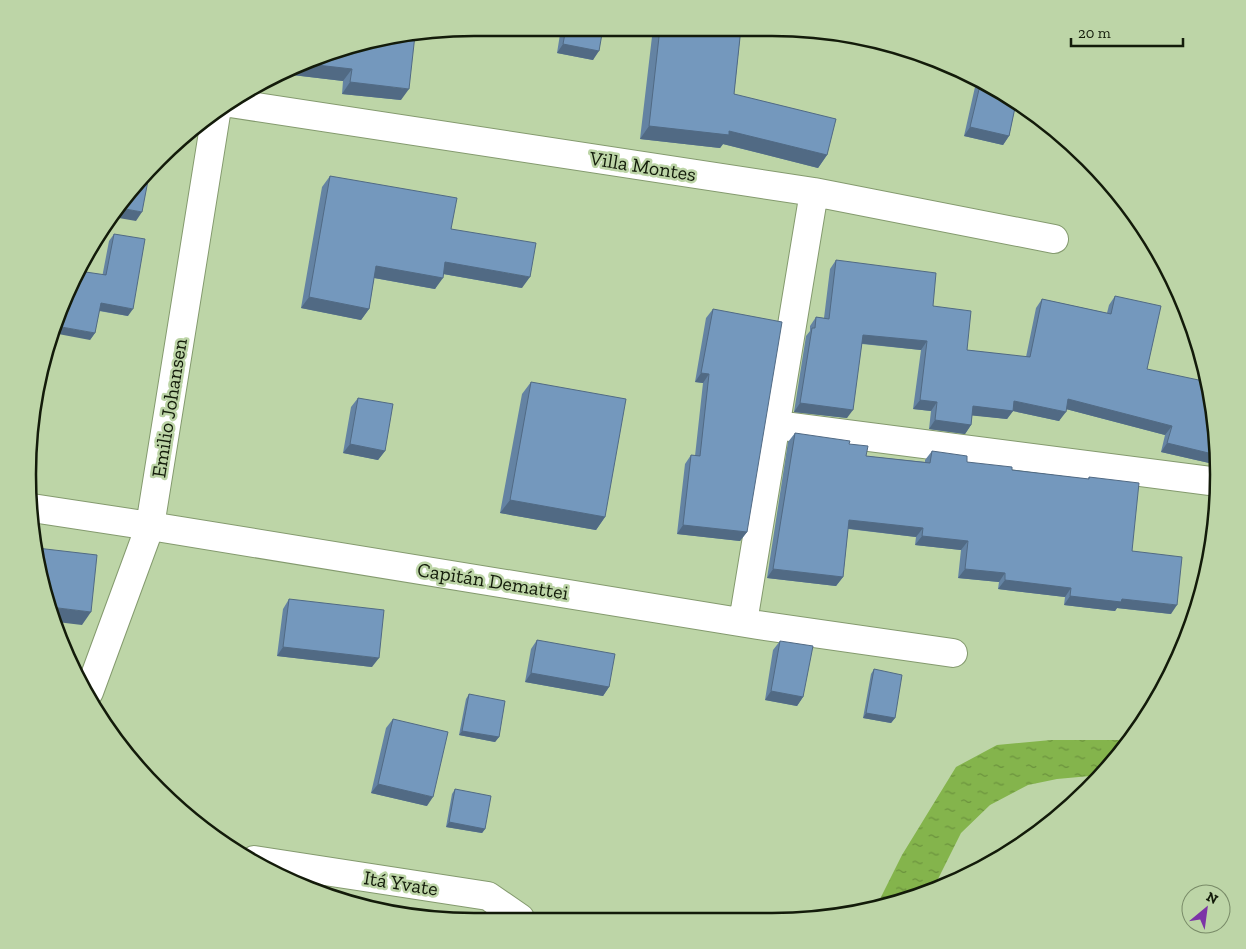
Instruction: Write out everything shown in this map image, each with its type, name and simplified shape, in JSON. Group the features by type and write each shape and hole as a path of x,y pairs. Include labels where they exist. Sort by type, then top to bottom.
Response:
{"street":[{"name":"Villa Montes","path":"240,104 814,192 1054,239"},
{"name":"Emilio Johansen","path":"91,687 150,526 215,122"},
{"path":"743,622 814,192"},
{"path":"776,425 1210,481"},
{"name":"Capitán Demattei","path":"38,509 743,622 953,653"},
{"name":"Itá Yvate","path":"271,863 488,896 513,913"}],"water":[{"path":"1051,740 1120,740 1088,776 1057,779 1028,785 990,805 961,833 938,879 880,899 902,855 956,767 997,745"}],"building":[{"path":"564,36 602,36 599,51 563,44"},
{"path":"659,36 740,36 734,94 836,119 827,155 729,131 729,135 649,126"},
{"path":"414,40 409,89 350,82 352,69 320,65 361,51"},
{"path":"979,89 1015,110 1009,136 970,127"},
{"path":"330,176 457,198 451,229 536,243 530,277 445,262 443,278 376,266 369,309 309,297"},
{"path":"147,183 142,212 126,209"},
{"path":"114,234 145,239 133,309 101,303 95,333 63,327 86,272 106,275"},
{"path":"836,260 936,273 933,306 971,311 967,350 1030,357 1042,299 1111,314 1115,296 1161,306 1147,369 1199,380 1206,417 1209,453 1167,443 1172,426 1068,399 1066,412 1014,401 1013,411 973,406 971,425 935,420 937,402 920,400 927,341 863,335 853,410 800,403 812,328 815,328 816,317 829,319"},
{"path":"713,309 782,322 747,532 683,525 691,455 700,456 709,374 701,373"},
{"path":"531,382 626,399 605,517 510,500"},
{"path":"358,398 393,404 385,451 350,444"},
{"path":"795,433 850,441 849,444 868,446 866,456 930,463 932,451 967,456 967,462 1012,467 1012,470 1139,483 1132,551 1182,557 1177,605 1122,599 1121,602 1070,596 1071,588 1005,580 1005,573 965,569 968,541 922,536 923,528 849,520 843,577 773,569"},
{"path":"43,549 97,555 91,612 58,608 51,588"},
{"path":"289,599 384,610 379,658 283,647"},
{"path":"537,640 615,654 609,687 531,673"},
{"path":"780,641 813,646 803,697 771,691"},
{"path":"874,669 902,675 895,718 866,713"},
{"path":"469,694 505,701 499,737 462,731"},
{"path":"393,719 448,732 433,797 378,784"},
{"path":"455,789 491,796 485,829 449,822"}]}
